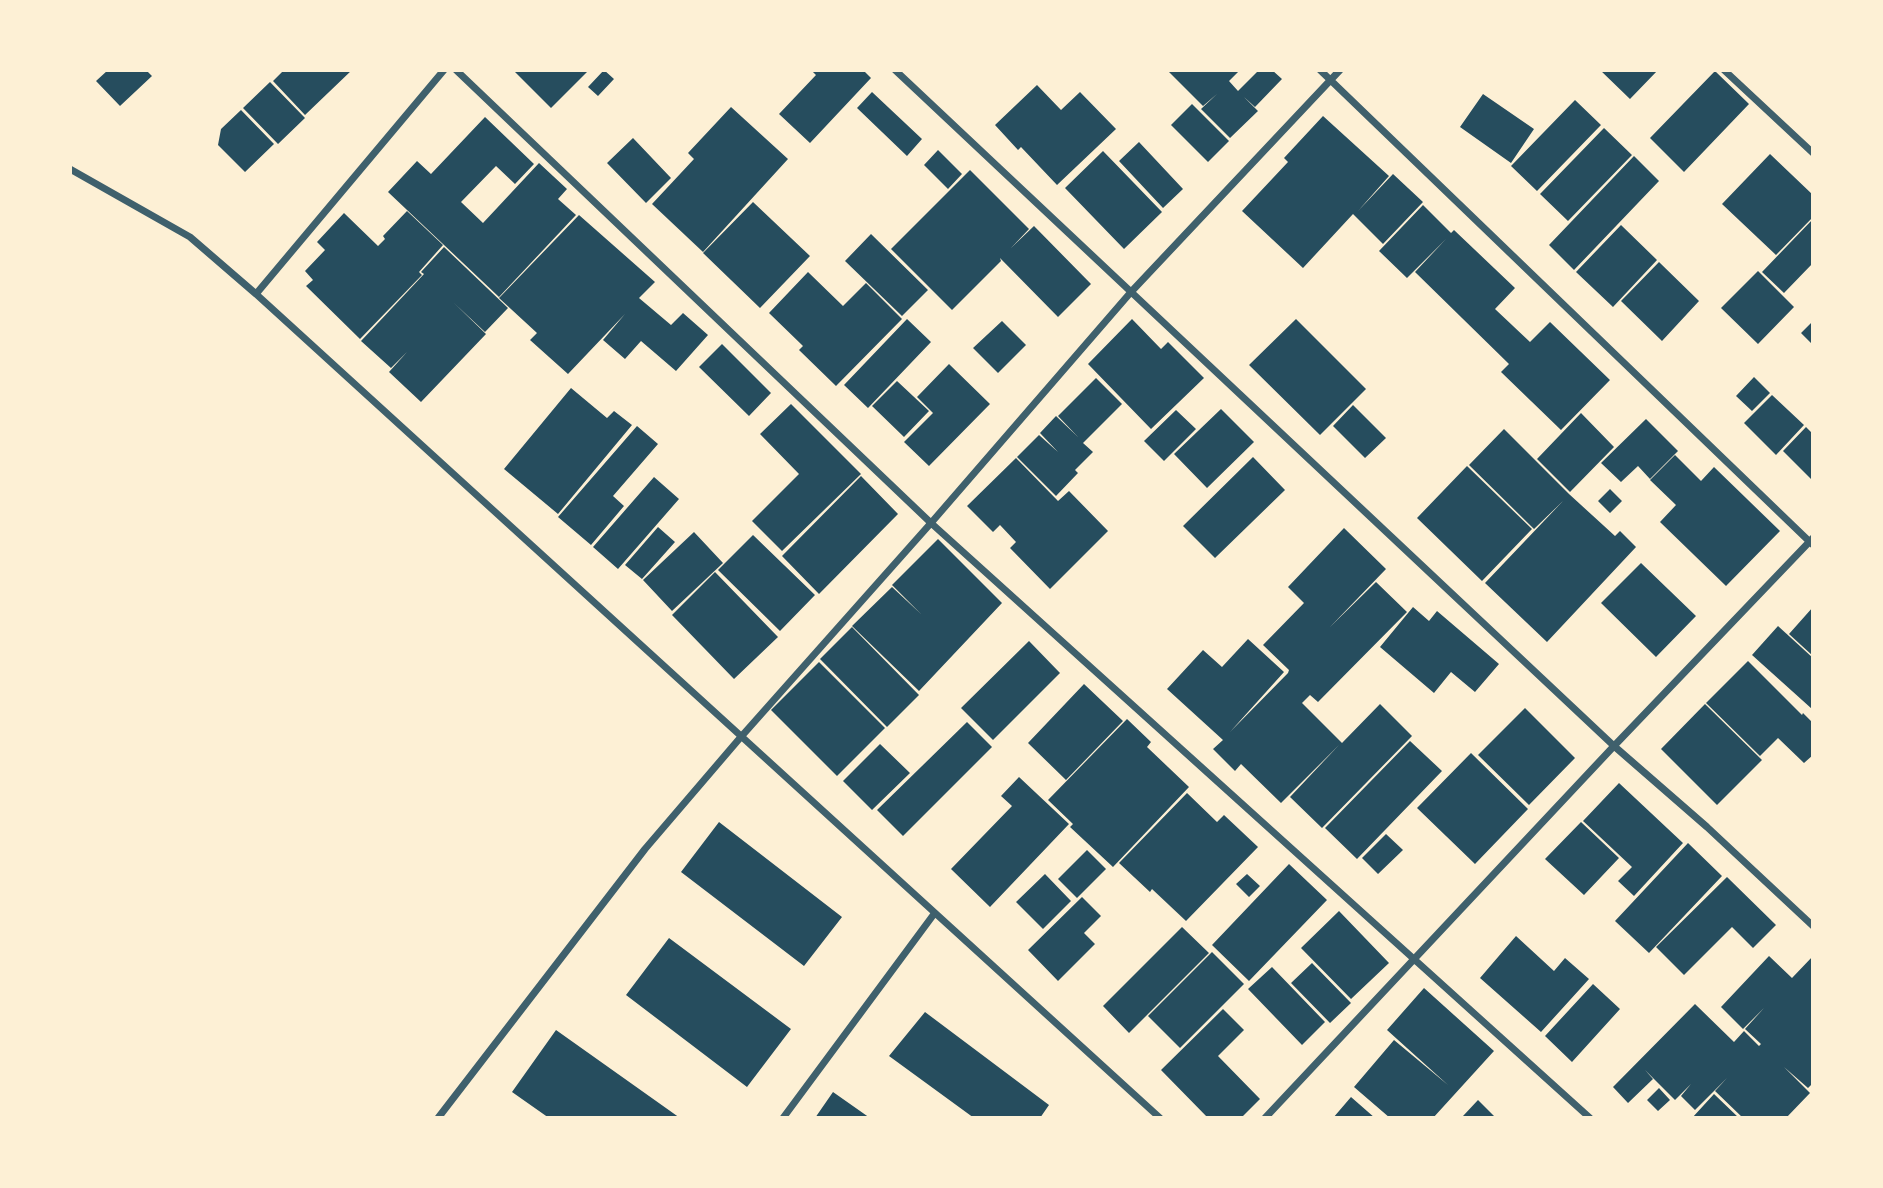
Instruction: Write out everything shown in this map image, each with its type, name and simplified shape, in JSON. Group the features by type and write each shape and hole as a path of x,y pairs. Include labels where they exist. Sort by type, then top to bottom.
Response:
{"street":[{"path":"256,295 444,70"},
{"path":"456,70 931,523 1590,1118"},
{"path":"895,70 1614,746 1813,926"},
{"path":"1265,1118 1614,746 1812,541 1320,70"},
{"path":"438,1118 645,849 740,738 1131,292 1340,70"},
{"path":"1724,70 1813,153"},
{"path":"70,170 190,237 1160,1118"},
{"path":"783,1118 933,914"}],"building":[{"path":"108,70 146,70 152,76 120,106 96,81"},
{"path":"284,70 352,70 305,115 273,81"},
{"path":"589,70 551,108 514,71"},
{"path":"604,70 614,79 598,96 588,87"},
{"path":"811,70 863,70 871,78 810,143 779,114 816,75"},
{"path":"1167,70 1240,70 1229,81 1238,91 1259,70 1272,70 1282,79 1255,107 1244,97 1258,111 1230,138 1201,109 1217,94 1203,106"},
{"path":"1600,70 1658,70 1630,99"},
{"path":"1715,71 1749,104 1684,172 1650,138"},
{"path":"270,82 305,118 278,144 243,108"},
{"path":"1037,85 1061,110 1080,92 1116,129 1057,185 1021,147 1018,150 995,125"},
{"path":"872,92 922,139 907,156 857,108"},
{"path":"1483,94 1534,129 1511,163 1460,127"},
{"path":"1575,100 1601,125 1537,191 1511,166"},
{"path":"1192,104 1229,141 1208,162 1171,125"},
{"path":"731,107 788,159 703,252 652,204 694,159 688,153"},
{"path":"241,110 274,144 245,172 218,145 221,129"},
{"path":"1323,116 1389,176 1358,211 1393,174 1423,202 1383,244 1353,214 1303,268 1242,211 1288,162 1284,158"},
{"path":"485,117 534,164 515,184 496,166 461,202 483,223 539,163 567,189 558,199 576,215 499,297 388,192 417,161 431,174"},
{"path":"1604,128 1632,155 1568,221 1540,194"},
{"path":"633,138 671,178 646,203 607,163"},
{"path":"1139,142 1183,189 1163,208 1119,161"},
{"path":"938,150 962,174 948,189 924,165"},
{"path":"1103,151 1162,212 1124,249 1065,188"},
{"path":"1770,154 1813,195 1813,217 1776,255 1722,204"},
{"path":"1634,156 1659,181 1574,270 1549,245"},
{"path":"970,170 1029,229 1011,248 1034,226 1091,284 1058,317 1000,258 1001,261 952,310 891,249"},
{"path":"753,202 810,256 760,308 703,253"},
{"path":"1423,205 1451,233 1454,230 1515,288 1495,309 1530,342 1550,322 1610,380 1561,430 1501,372 1509,364 1415,272 1446,239 1407,278 1379,251"},
{"path":"407,211 443,245 419,272 422,275 360,339 306,286 313,280 305,271 325,250 317,242 344,213 378,246 385,239 383,236"},
{"path":"579,215 655,282 639,298 671,325 683,313 708,335 676,371 641,341 625,359 603,340 625,314 568,374 530,340 537,333 499,298"},
{"path":"1813,219 1813,263 1784,293 1762,272"},
{"path":"1621,225 1657,260 1613,307 1576,272"},
{"path":"871,234 928,290 902,316 845,261"},
{"path":"444,247 508,308 485,332 454,303 486,334 421,402 389,372 407,352 391,368 361,341 424,274 421,272"},
{"path":"1659,262 1699,301 1662,341 1621,301"},
{"path":"1758,271 1794,307 1758,344 1721,308"},
{"path":"808,272 843,306 866,283 902,319 836,386 799,350 803,346 769,313"},
{"path":"907,319 931,342 868,408 844,385"},
{"path":"1132,319 1161,349 1168,342 1204,378 1151,429 1088,364"},
{"path":"1296,319 1366,389 1320,435 1249,365"},
{"path":"1002,321 1026,345 998,373 973,348"},
{"path":"1813,321 1813,345 1801,333"},
{"path":"722,344 771,393 749,416 699,367"},
{"path":"949,364 990,404 929,466 904,442 933,413 917,397"},
{"path":"1754,377 1770,393 1752,411 1736,396"},
{"path":"1096,378 1122,404 1083,443 1093,452 1075,470 1078,473 1056,496 1017,457 1039,435 1058,452 1040,433 1056,416 1078,437 1058,416"},
{"path":"897,381 929,411 904,437 872,406"},
{"path":"571,388 607,418 614,411 632,425 558,514 504,469"},
{"path":"1772,395 1804,425 1776,455 1744,423"},
{"path":"791,404 861,474 782,551 752,521 799,474 760,434"},
{"path":"1353,405 1386,438 1365,458 1333,426"},
{"path":"1221,409 1254,442 1207,488 1174,454"},
{"path":"1176,410 1196,429 1164,461 1144,441"},
{"path":"1581,413 1614,447 1570,492 1537,459"},
{"path":"1646,419 1678,451 1650,479 1638,466 1621,482 1601,463"},
{"path":"637,426 658,444 613,496 624,506 591,545 558,517"},
{"path":"1806,427 1813,434 1811,479 1783,451"},
{"path":"1504,429 1615,536 1620,531 1636,547 1547,642 1485,583 1563,501 1534,529 1469,465"},
{"path":"1675,455 1701,481 1714,467 1780,531 1726,586 1660,522 1676,505 1650,480"},
{"path":"1253,457 1285,490 1215,558 1183,526"},
{"path":"1016,458 1058,501 1069,491 1108,531 1050,589 1010,548 1016,542 1000,525 993,532 967,506"},
{"path":"1467,466 1532,529 1482,581 1417,518"},
{"path":"861,476 898,514 819,594 782,556"},
{"path":"654,477 679,499 618,569 593,547"},
{"path":"1610,489 1622,501 1610,513 1598,501"},
{"path":"658,527 675,542 642,579 625,565"},
{"path":"1344,528 1386,569 1330,627 1376,582 1407,612 1318,702 1310,695 1302,703 1342,743 1380,704 1412,736 1322,828 1290,797 1339,745 1281,803 1241,764 1235,771 1213,749 1223,740 1167,689 1203,650 1222,667 1248,639 1284,672 1230,732 1288,673 1289,670 1263,645 1304,603 1288,587"},
{"path":"694,532 723,563 672,611 643,580"},
{"path":"753,535 815,595 780,631 718,570"},
{"path":"938,539 1002,603 919,691 852,626 892,587 921,614 892,585"},
{"path":"1641,563 1696,616 1656,657 1601,603"},
{"path":"715,572 778,637 734,679 672,615"},
{"path":"1413,607 1429,621 1437,611 1499,664 1475,692 1451,672 1434,693 1380,647"},
{"path":"1813,607 1813,656 1789,634"},
{"path":"1778,626 1813,658 1812,709 1752,655"},
{"path":"852,627 919,695 887,727 820,659"},
{"path":"1029,641 1060,673 993,740 961,708"},
{"path":"1748,661 1813,723 1813,755 1804,763 1778,738 1760,756 1706,703"},
{"path":"819,662 885,728 837,776 771,710"},
{"path":"1084,684 1123,721 1066,780 1028,743"},
{"path":"1705,704 1762,760 1717,805 1661,749"},
{"path":"1525,708 1575,758 1529,805 1478,755"},
{"path":"1127,719 1151,742 1147,747 1189,787 1113,867 1070,827 1073,824 1048,800"},
{"path":"967,722 992,747 903,836 877,810"},
{"path":"1410,741 1442,771 1357,859 1325,828"},
{"path":"880,744 910,773 872,810 843,781"},
{"path":"1471,753 1528,809 1475,864 1417,808"},
{"path":"1019,777 1069,824 990,907 951,869 1012,806 1001,796"},
{"path":"1619,783 1683,843 1634,896 1618,881 1632,867 1583,821"},
{"path":"1187,793 1217,822 1224,815 1258,847 1186,921 1119,863"},
{"path":"719,822 842,917 804,966 681,872"},
{"path":"1581,822 1619,858 1584,895 1545,859"},
{"path":"1386,834 1403,850 1378,874 1362,858"},
{"path":"1688,843 1722,876 1649,953 1615,921"},
{"path":"1087,850 1106,869 1077,898 1058,879"},
{"path":"1289,864 1327,900 1249,981 1212,945"},
{"path":"1045,874 1071,901 1043,929 1016,902"},
{"path":"1247,874 1260,886 1249,897 1236,884"},
{"path":"1727,877 1776,925 1753,948 1732,927 1684,975 1656,947"},
{"path":"1082,897 1101,916 1084,933 1095,944 1058,981 1028,950"},
{"path":"1339,911 1389,963 1351,999 1301,948"},
{"path":"1182,927 1209,953 1129,1033 1103,1006"},
{"path":"1516,936 1554,971 1565,958 1589,979 1541,1032 1480,978"},
{"path":"669,938 791,1029 747,1087 626,995"},
{"path":"1212,952 1244,984 1180,1048 1148,1016"},
{"path":"1769,956 1792,978 1813,956 1813,1083 1808,1088 1784,1067 1810,1093 1786,1118 1743,1118 1715,1091 1727,1078 1695,1110 1681,1096 1691,1084 1675,1100 1645,1070 1653,1079 1628,1103 1613,1087 1695,1004 1734,1042 1744,1031 1759,1046 1761,1044 1745,1029 1764,1008 1743,1029 1721,1007"},
{"path":"1312,963 1351,1003 1330,1023 1291,983"},
{"path":"1272,967 1325,1022 1302,1045 1248,989"},
{"path":"1593,984 1620,1009 1572,1062 1545,1036"},
{"path":"1424,988 1494,1051 1433,1118 1390,1118 1354,1087 1394,1040 1448,1085 1387,1030"},
{"path":"1223,1009 1244,1030 1218,1056 1260,1099 1241,1118 1208,1118 1161,1070"},
{"path":"925,1012 1049,1105 1040,1118 974,1118 889,1056"},
{"path":"556,1030 680,1118 549,1118 512,1092"},
{"path":"1659,1088 1670,1100 1658,1111 1647,1100"},
{"path":"833,1092 870,1118 815,1118"},
{"path":"1714,1094 1739,1118 1692,1118"},
{"path":"1351,1097 1375,1118 1333,1118"},
{"path":"1478,1100 1496,1118 1463,1116"}]}
